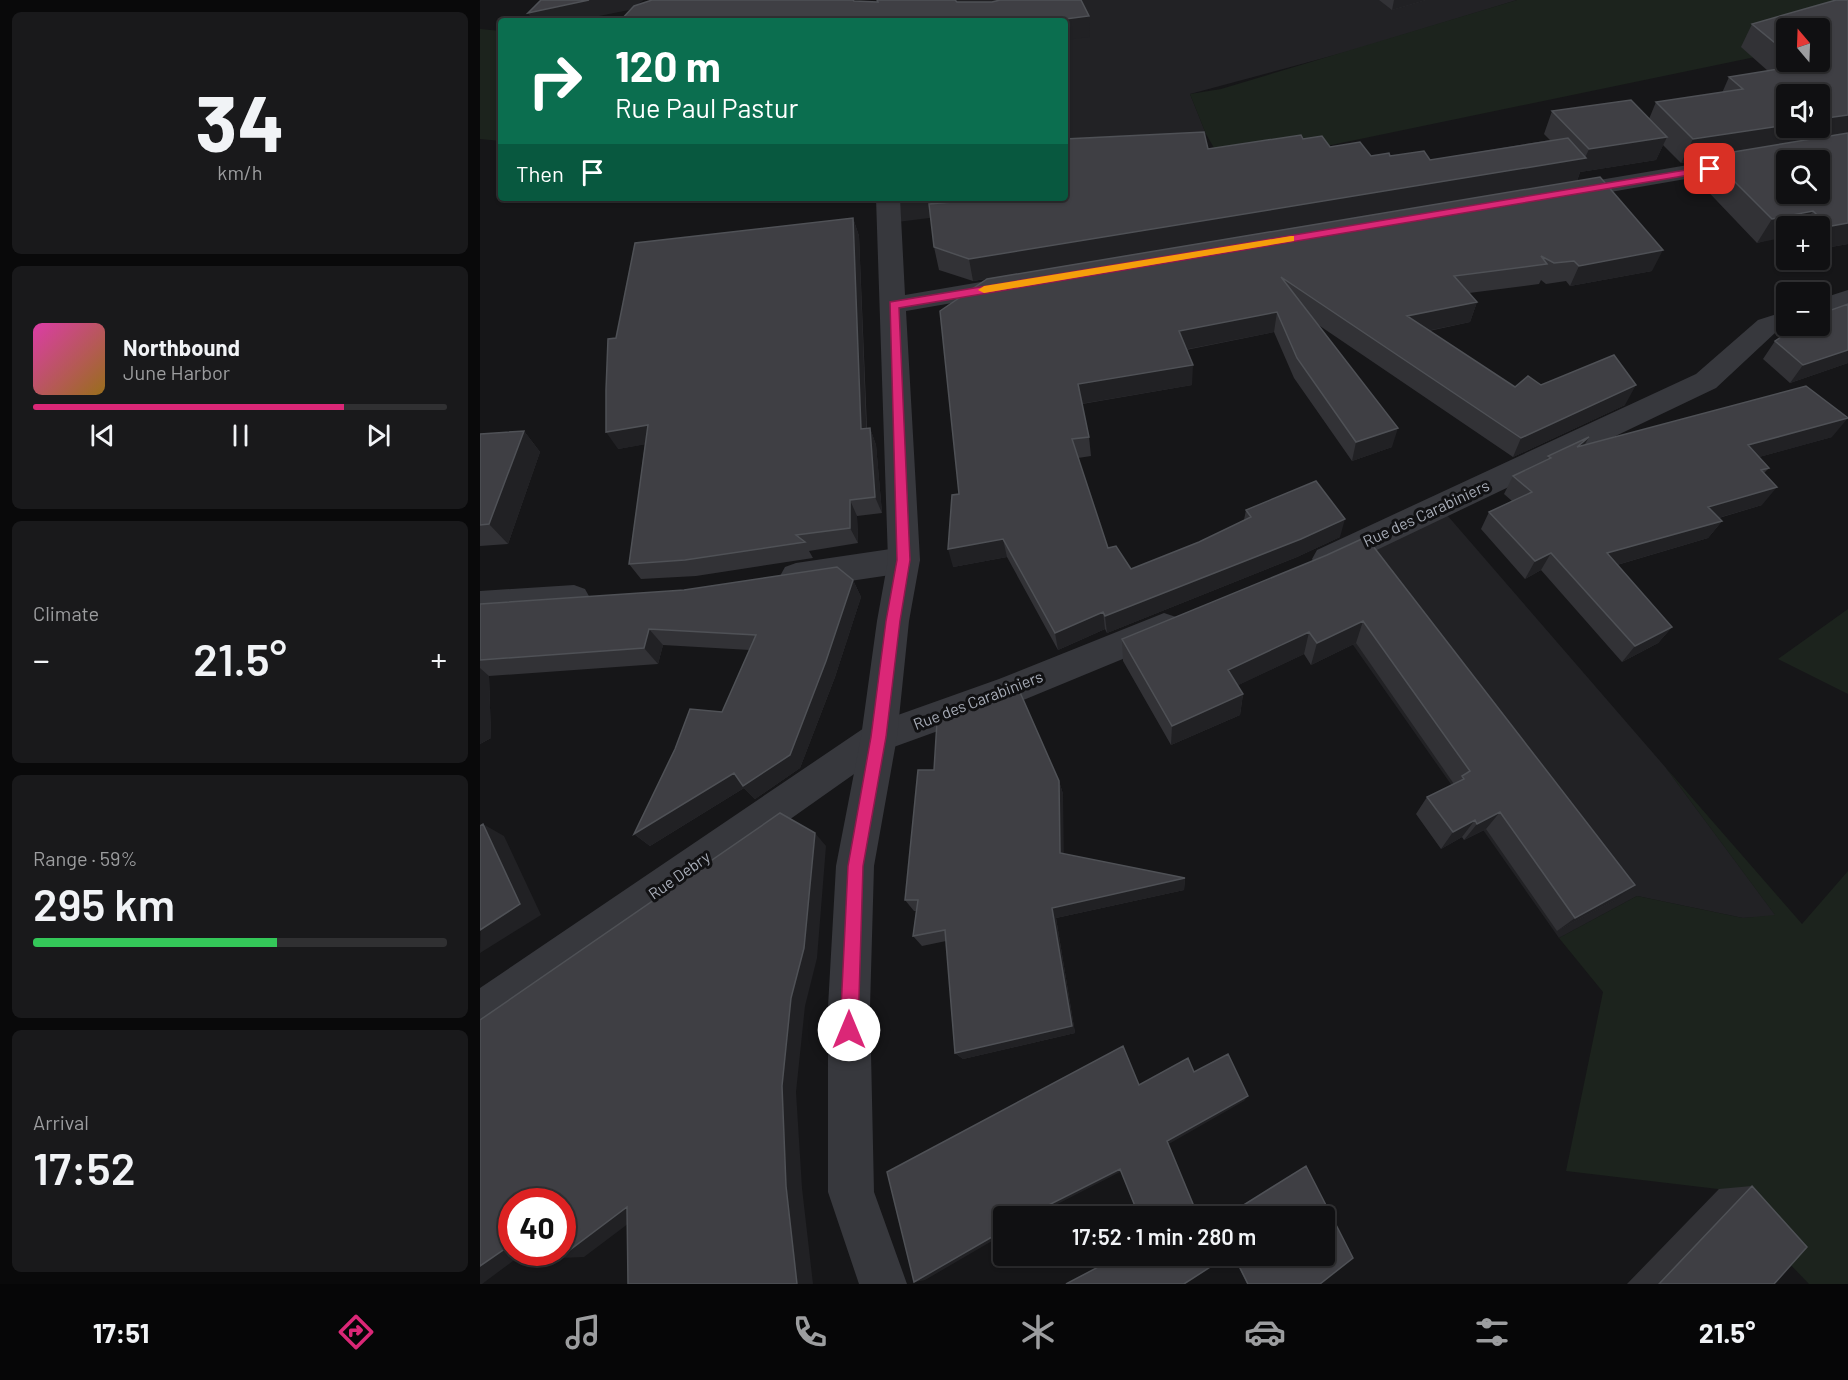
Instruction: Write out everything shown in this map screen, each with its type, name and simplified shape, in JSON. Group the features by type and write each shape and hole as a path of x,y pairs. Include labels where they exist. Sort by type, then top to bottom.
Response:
{"street":[{"path":"1544,196 1766,159"},
{"path":"883,1284 851,1192 849,1007 855,866 879,737 893,621 904,560 888,201"},
{"path":"894,305 1030,282"},
{"path":"1830,304 1848,298"},
{"name":"Rue des Carabiniers","path":"1303,570 1706,381 1767,326 1776,323"},
{"path":"765,580 904,560"},
{"path":"480,604 605,596"},
{"name":"Rue des Carabiniers","path":"879,737 1009,690 1186,618"},
{"name":"Rue Debry","path":"480,1012 879,737"}],"shaded area":[{"path":"1052,0 1517,0 1357,49 1190,94 1206,134 1150,144 1162,189 1068,201 1068,18 1063,18"},
{"path":"1517,0 1848,0 1830,18 1776,18 1776,39 1760,56 1225,167 1206,134 1190,94 1221,89"},
{"path":"480,29 498,31 498,141 480,139"},
{"path":"888,201 1066,201 889,223"},
{"path":"1447,515 1666,768 1776,916 1743,918 1637,896 1559,938 1306,578"},
{"path":"1848,609 1848,694 1778,659"},
{"path":"1666,768 1802,924 1848,871 1848,1284 1809,1284 1718,1189 1566,1171 1603,992 1559,938 1637,896 1743,918 1775,915"}],"building":[{"path":"541,0 589,0 528,13"},
{"path":"652,0 992,2 1000,0 1081,0 1089,16 1068,19 623,18 634,6"},
{"path":"1836,0 1848,0 1848,115 1830,118 1830,84 1776,84 1776,127 1693,139 1656,102 1743,89 1729,77 1776,69 1776,72 1830,72 1830,18 1776,18 1776,44 1752,24"},
{"path":"1631,100 1667,137 1589,149 1552,111"},
{"path":"1204,132 1208,149 1301,135 1303,139 1322,136 1330,147 1360,142 1371,156 1424,151 1430,160 1568,138 1586,158 969,259 934,247 929,204 964,201 1068,201 1068,139"},
{"path":"1848,133 1848,223 1830,226 1830,216 1813,216 1816,214 1813,211 1776,216 1772,219 1709,156 1830,138 1830,136"},
{"path":"1600,177 1663,250 1579,266 1574,261 1554,263 1541,256 1547,264 1454,276 1477,302 1407,316 1515,387 1528,376 1541,385 1614,355 1636,385 1521,438 1281,277 1398,428 1356,442 1297,358 1277,312 1179,331 1193,365 1078,384 1089,437 1072,439 1108,548 1116,546 1131,569 1199,542 1251,517 1246,510 1316,481 1345,519 1301,539 1105,616 1103,612 1055,633 1003,539 948,549 952,495 959,494 940,311 987,279"},
{"path":"853,218 861,429 870,428 875,497 850,500 850,528 796,535 805,542 685,560 629,564 648,425 606,432 606,390 608,339 616,338 635,243"},
{"path":"1848,304 1848,350 1803,365 1775,341 1782,336 1830,336 1830,310"},
{"path":"1806,386 1848,418 1748,445 1769,468 1761,470 1777,487 1708,507 1722,521 1607,553 1672,627 1635,646 1551,553 1535,561 1489,512 1532,492 1513,476 1551,458 1548,456 1589,437 1577,447"},
{"path":"524,431 489,524 480,525 480,434"},
{"path":"1366,537 1635,885 1575,918 1500,812 1477,824 1475,820 1453,832 1427,797 1464,779 1462,776 1470,771 1363,621 1317,643 1309,632 1228,670 1243,694 1172,726 1122,639"},
{"path":"837,567 853,580 826,661 790,755 743,786 734,773 634,834 675,749 690,709 722,712 756,635 649,629 644,648 480,660 480,604 684,590"},
{"path":"1019,690 1059,781 1060,853 1185,878 1052,908 1072,1026 955,1053 945,930 913,936 918,900 905,900 918,770 934,770 937,722"},
{"path":"780,813 815,833 804,948 791,998 782,1086 786,1186 797,1284 628,1284 627,1207 576,1245 576,1188 498,1188 498,1254 480,1266 480,1020"},
{"path":"483,824 520,904 480,930 480,826"},
{"path":"1123,1046 1139,1085 1188,1058 1194,1072 1228,1054 1248,1096 1167,1141 1194,1206 1135,1206 1120,1169 1047,1206 993,1206 993,1236 914,1282 887,1172"},
{"path":"1306,1166 1326,1206 1242,1206"},
{"path":"1752,1186 1807,1247 1774,1284 1659,1284"},
{"path":"1335,1223 1353,1258 1320,1284 1248,1284 1239,1266 1335,1266"},
{"path":"1100,1266 1212,1266 1184,1284 1066,1284"}],"slow traffic":[{"path":"984,290 1291,239"}],"route":[{"path":"849,1030 855,866 879,737 893,621 904,560 894,305 1710,169"}]}
